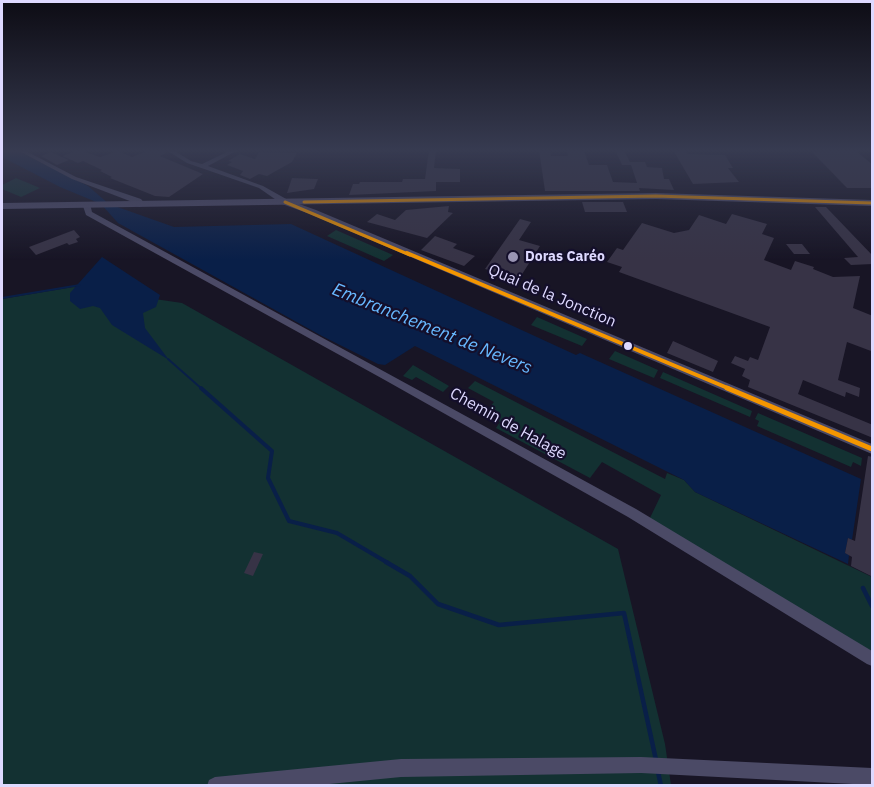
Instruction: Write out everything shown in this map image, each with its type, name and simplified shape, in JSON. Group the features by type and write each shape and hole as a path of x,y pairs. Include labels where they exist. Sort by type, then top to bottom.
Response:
{"main road":[{"path":"2,206 656,196 873,203"}],"street":[{"path":"98,187 138,201 142,205"},
{"name":"Quai de la Jonction","path":"260,187 285,202 873,449"},
{"name":"Chemin de Halage","path":"92,206 88,213 632,513 873,659"},
{"path":"215,786 401,768 641,765 873,777"}],"green space":[{"path":"2,187 40,188 21,197 2,189"},
{"path":"336,230 393,255 384,261 327,236"},
{"path":"73,287 182,303 618,549 665,744 671,785 2,786 2,299"},
{"path":"537,317 587,339 582,346 531,325"},
{"path":"615,351 658,370 654,378 609,359"},
{"path":"413,365 449,386 443,392 416,377 412,380 403,376"},
{"path":"663,372 752,411 750,417 660,378"},
{"path":"475,381 665,479 667,473 684,480 695,492 872,577 872,652 649,520 661,495 602,462 590,478 496,428 500,422 457,399 463,394 489,408 494,402 468,388"},
{"path":"758,413 862,458 861,466 853,462 851,467 757,426 759,421 755,419"}],"water":[{"name":"Embranchement de Nevers","path":"60,187 89,187 109,204 174,227 291,224 576,355 580,353 861,479 852,540 848,538 845,553 849,555 848,564 695,492 684,480 415,346 385,365 378,364 322,336 118,223 101,204"},
{"path":"102,257 160,295 156,307 143,313 145,328 169,360 112,325 100,308 93,306 80,309 70,301 70,293"}],"building":[{"path":"132,187 184,187 169,197 155,196"},
{"path":"289,187 315,187 314,189 287,193"},
{"path":"352,187 436,187 436,191 349,195"},
{"path":"544,187 673,187 674,190 639,188 640,191 545,191"},
{"path":"846,187 873,187 873,188"},
{"path":"582,202 623,202 627,212 585,212"},
{"path":"449,206 448,212 453,213 427,238 367,222 377,214 395,220 406,210"},
{"path":"815,207 826,207 873,256 873,264 851,265 844,258 858,257"},
{"path":"732,214 767,224 762,234 774,238 764,260 791,270 795,261 814,267 813,269 833,277 860,276 853,308 873,316 871,351 847,342 838,380 860,388 859,397 846,392 845,397 803,380 798,394 873,425 873,438 748,387 750,380 742,376 745,369 731,363 735,356 748,361 750,357 758,360 770,327 619,272 622,267 607,262 617,248 623,250 642,223 674,233 689,230 699,215 726,224"},
{"name":"Doras Caréo","path":"520,219 531,222 519,240 540,246 519,279 485,269"},
{"path":"74,230 80,237 76,239 78,242 69,245 67,243 36,255 29,247"},
{"path":"435,236 457,244 453,248 475,256 464,266 421,250"},
{"path":"786,244 802,244 810,254 794,254"},
{"path":"673,341 718,361 713,372 667,353"},
{"path":"868,456 873,457 873,577 851,566 852,557 845,553 848,538 855,541"},
{"path":"254,552 263,554 253,576 244,573"}],"waterway":[{"path":"2,298 80,285"},
{"path":"168,359 202,389"},
{"path":"201,388 272,451 268,478 289,521 337,533 388,563"},
{"path":"386,562 410,576 438,604 499,625 624,613 656,760"},
{"path":"863,588 872,606"},
{"path":"658,772 661,786"}],"transit line":[{"path":"304,202 656,196 872,203"},
{"path":"285,202 872,449"}],"place":[{"name":"Doras Caréo","path":"513,257"}]}
